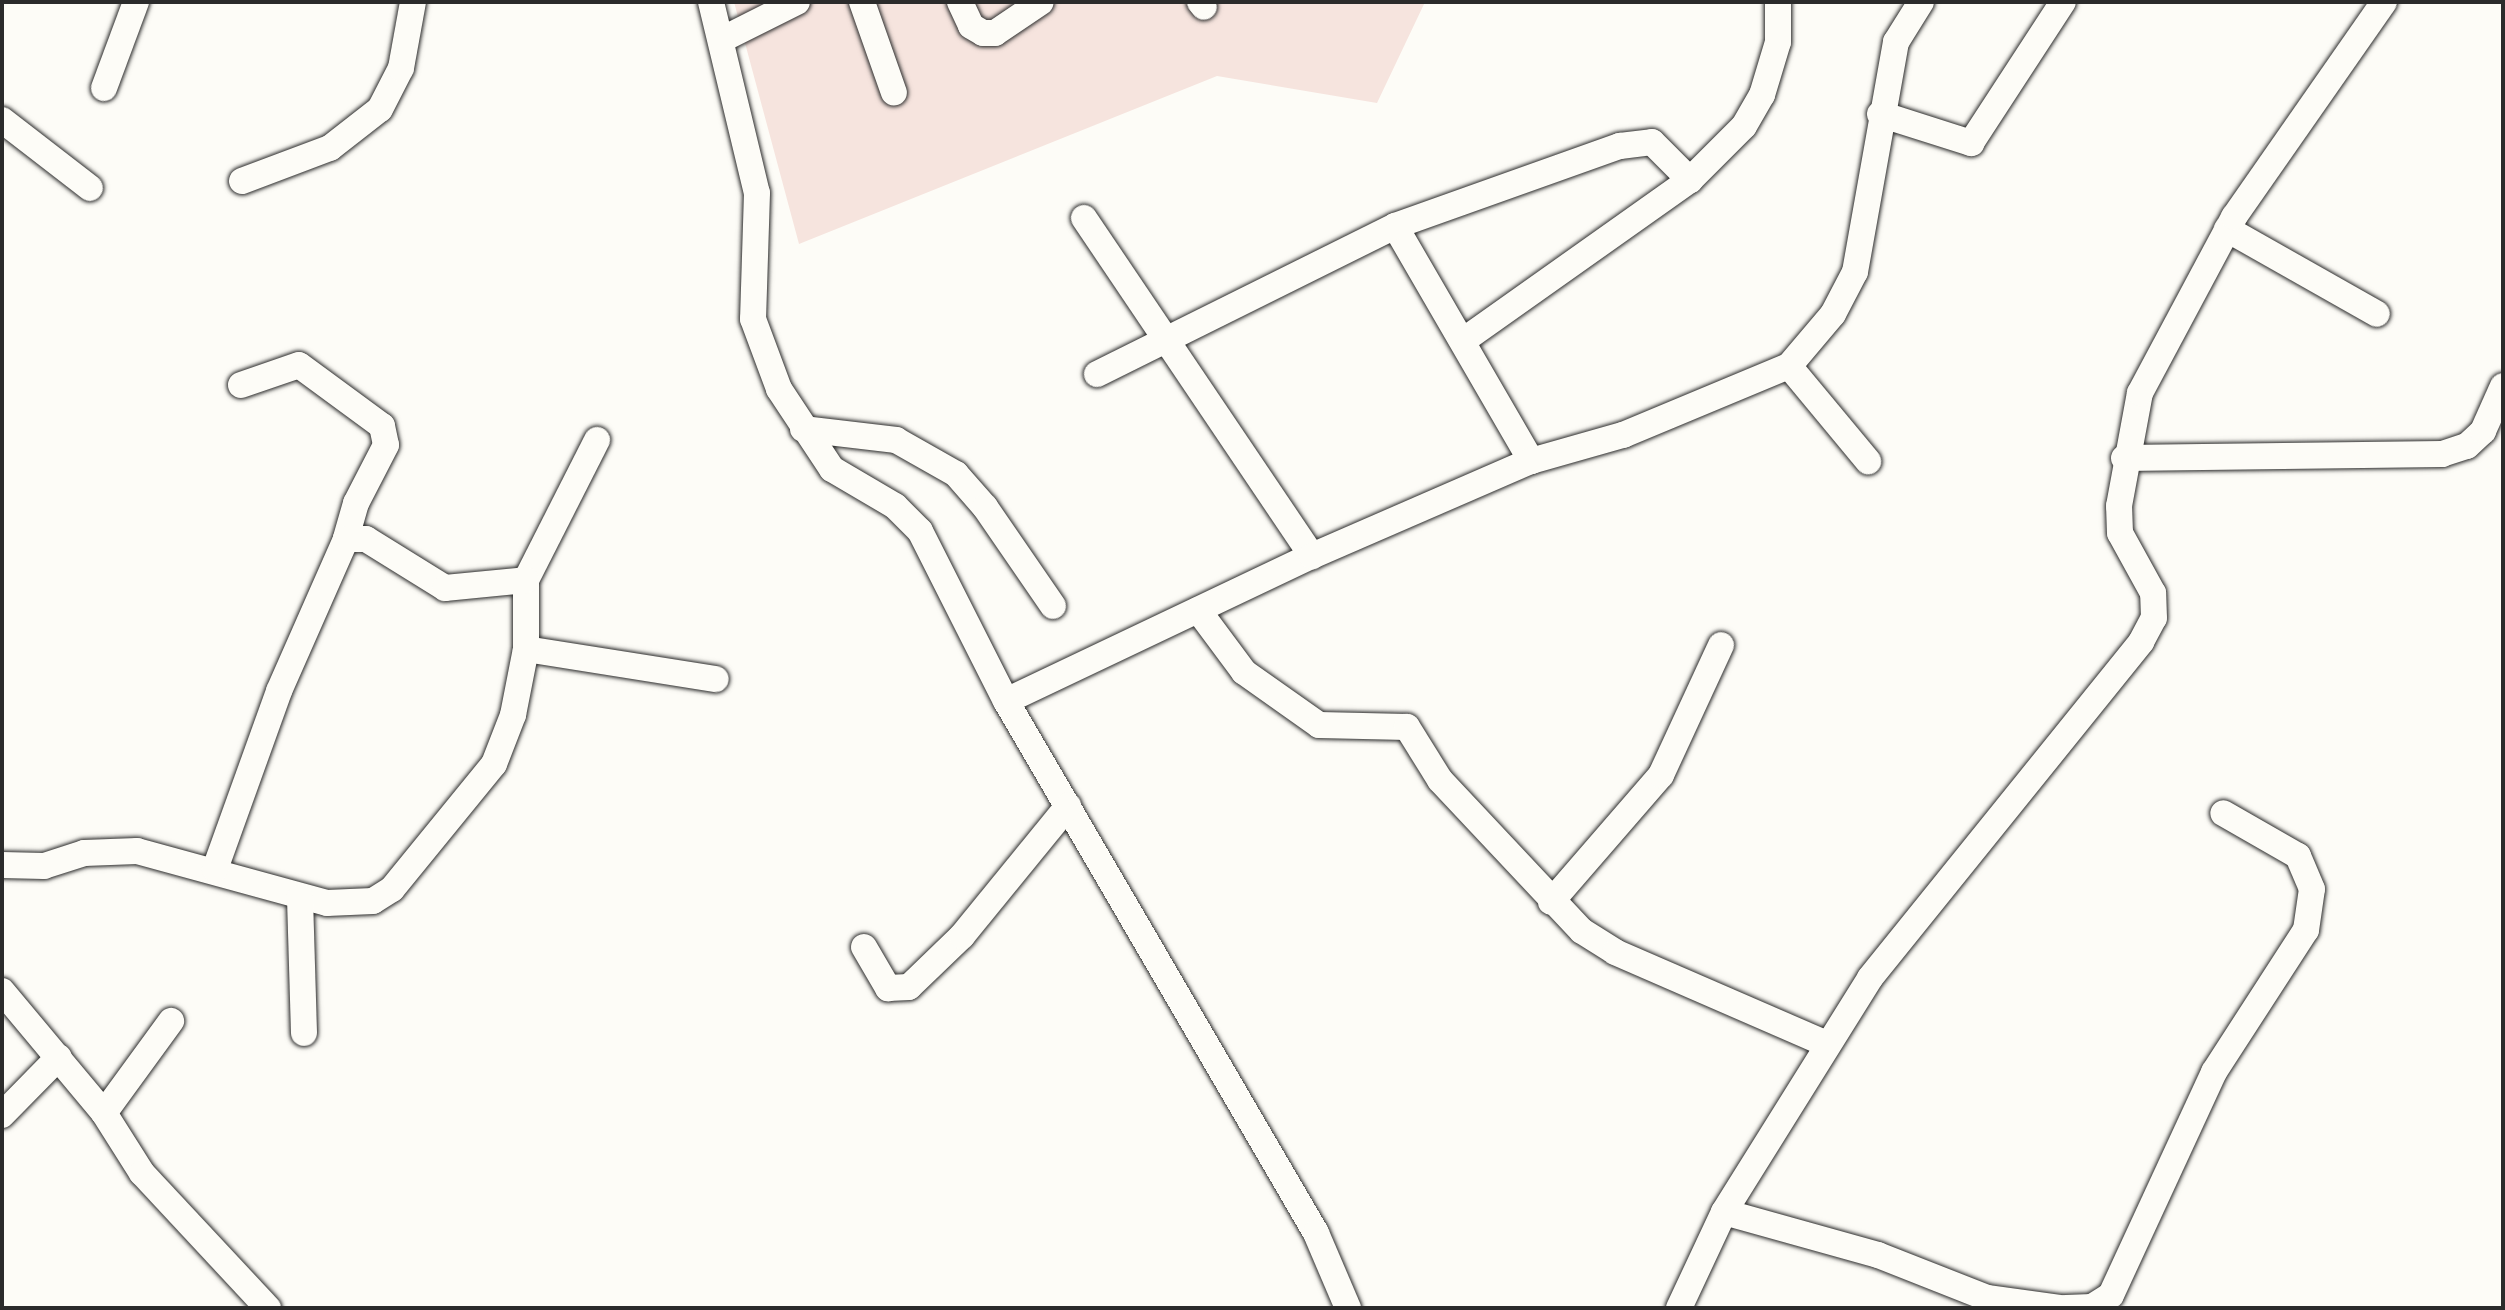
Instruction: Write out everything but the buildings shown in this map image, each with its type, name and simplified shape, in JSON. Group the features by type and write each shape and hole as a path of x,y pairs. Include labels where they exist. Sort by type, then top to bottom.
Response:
{"street":[{"path":"104,88 136,2"},
{"path":"242,181 330,148 380,109 401,68 413,2"},
{"path":"711,2 757,193 758,243 751,292 761,350 803,429 832,469 895,506 920,531 1006,701 1316,1233 1348,1308"},
{"path":"721,40 797,2"},
{"path":"862,2 894,93"},
{"path":"960,2 971,26 983,33 995,33 1041,2"},
{"path":"1464,340 1690,180 1744,126 1762,95 1778,42 1778,2"},
{"path":"1006,701 1312,556 1531,461 1623,435 1789,366 1833,314 1854,272 1880,114 1896,42 1921,2"},
{"path":"1880,114 1971,143 2063,2"},
{"path":"1679,1308 1724,1212 1827,1044 1905,932 2154,618 2152,593 2120,533 2124,458 2140,393 2227,229 2384,2"},
{"path":"2,120 90,188"},
{"path":"1097,374 1169,341 1395,226 1640,141 1664,148 1690,180"},
{"path":"1084,218 1312,556"},
{"path":"1395,226 1464,340 1531,461"},
{"path":"2227,229 2377,314"},
{"path":"215,869 279,691 346,539 356,503 386,445 382,426 299,365 241,385"},
{"path":"1789,366 1868,461"},
{"path":"2124,458 2442,454 2467,446 2483,431 2503,386"},
{"path":"803,429 895,440 956,474 1053,606"},
{"path":"2,865 44,866 108,850 215,869 300,898 350,905 392,889 494,764 513,715 526,649 526,580 597,440"},
{"path":"346,539 366,539 445,588 526,580"},
{"path":"1198,610 1244,672 1319,725 1407,727 1440,780 1551,902 1615,952 1827,1044"},
{"path":"1551,902 1661,775 1721,645"},
{"path":"526,649 716,679"},
{"path":"864,947 888,988 909,987 962,936 1068,806"},
{"path":"2066,1308 2091,1307 2111,1294 2214,1072 2306,930 2312,889 2298,856 2223,813"},
{"path":"300,898 304,1033"},
{"path":"2,991 104,1113 142,1173 268,1308"},
{"path":"104,1113 171,1021"},
{"path":"2,1115 59,1057"},
{"path":"1724,1212 1878,1255 1987,1298 2061,1308"}],"shaded area":[{"path":"734,2 1425,2 1377,103 1217,76 799,244"}]}
